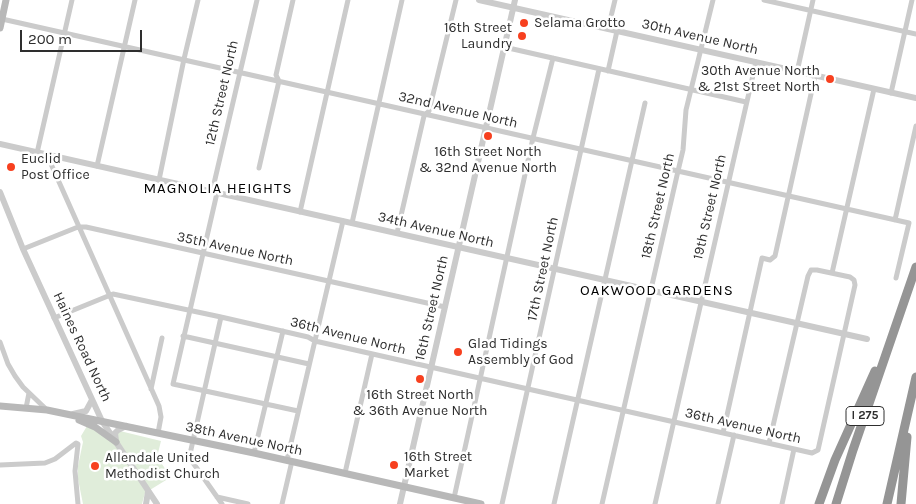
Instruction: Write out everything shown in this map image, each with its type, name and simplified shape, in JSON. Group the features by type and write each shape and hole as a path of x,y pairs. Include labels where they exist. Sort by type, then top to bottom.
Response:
{"highway":[{"name":"I 275","path":"836,504 852,450 916,267"},
{"path":"819,504 835,460 896,328"},
{"name":"I 275","path":"887,504 916,377"},
{"path":"901,504 908,412"}],"main road":[{"path":"0,28 6,0"},
{"name":"38th Avenue North","path":"0,406 48,410 68,414 254,453 479,504"},
{"path":"68,414 95,427 116,442"}],"street":[{"path":"37,153 72,0"},
{"path":"97,166 135,0"},
{"path":"159,180 198,0"},
{"name":"12th Street North","path":"204,390 173,384 204,253 214,193 257,0"},
{"path":"258,168 279,81 276,75 293,0"},
{"path":"300,212 348,0"},
{"path":"352,223 402,0"},
{"path":"397,234 424,116 429,111 456,0"},
{"name":"30th Avenue North","path":"479,0 916,98"},
{"name":"16th Street North","path":"400,504 515,0"},
{"path":"608,29 615,0"},
{"name":"18th Street North","path":"602,504 678,171 686,110 713,0"},
{"path":"764,0 916,34"},
{"path":"797,72 813,0"},
{"path":"891,93 912,0"},
{"name":"32nd Avenue North","path":"2,19 909,223 896,278"},
{"path":"608,71 617,31"},
{"path":"504,47 746,102"},
{"path":"454,498 533,138 553,58"},
{"name":"19th Street North","path":"655,504 727,182 756,62"},
{"name":"17th Street North","path":"502,504 529,390 599,69"},
{"path":"723,433 762,258 770,260 775,256 815,76"},
{"path":"832,273 874,89"},
{"path":"554,504 645,103"},
{"path":"895,220 916,126"},
{"name":"34th Avenue North","path":"0,144 868,339"},
{"path":"47,155 159,406 161,418 158,433"},
{"name":"Haines Road North","path":"0,192 23,249 102,422 157,504"},
{"path":"282,504 298,411 343,222"},
{"path":"23,249 78,227"},
{"name":"35th Avenue North","path":"78,227 445,307"},
{"path":"769,443 811,270 850,277 854,280 855,285 844,334"},
{"name":"36th Avenue North","path":"108,295 113,294 190,310 431,368 812,453 816,453 818,450 844,334"},
{"path":"54,318 108,295"},
{"path":"221,317 190,454 191,460 222,504"},
{"path":"254,453 283,331"},
{"path":"184,336 309,364"},
{"path":"151,390 162,338"},
{"path":"0,342 15,376 29,393 48,410"},
{"path":"344,473 372,354"},
{"path":"204,390 298,411"},
{"path":"26,408 29,393"},
{"path":"68,414 86,411 92,400"},
{"path":"116,442 115,433 126,426"},
{"path":"718,504 734,436"},
{"path":"0,465 45,463 60,456 76,443 79,446 75,471 78,504"},
{"path":"782,504 794,449"},
{"path":"146,504 148,492"},
{"path":"217,497 248,504"}],"green space":[{"path":"87,426 118,433 120,431 161,441 157,457 171,477 145,493 142,504 83,504 78,479 78,466 83,442 81,436"}],"place":[{"name":"Selama Grotto","path":"524,23"},
{"name":"16th Street Laundry","path":"522,36"},
{"name":"30th Avenue North & 21st Street North","path":"830,79"},
{"name":"16th Street North & 32nd Avenue North","path":"488,136"},
{"name":"Euclid Post Office","path":"11,167"},
{"name":"Glad Tidings Assembly of God","path":"458,352"},
{"name":"16th Street North & 36th Avenue North","path":"420,379"},
{"name":"16th Street Market","path":"394,465"},
{"name":"Allendale United Methodist Church","path":"95,466"}],"district":[{"name":"MAGNOLIA HEIGHTS","path":"218,189"},
{"name":"OAKWOOD GARDENS","path":"657,291"}]}
